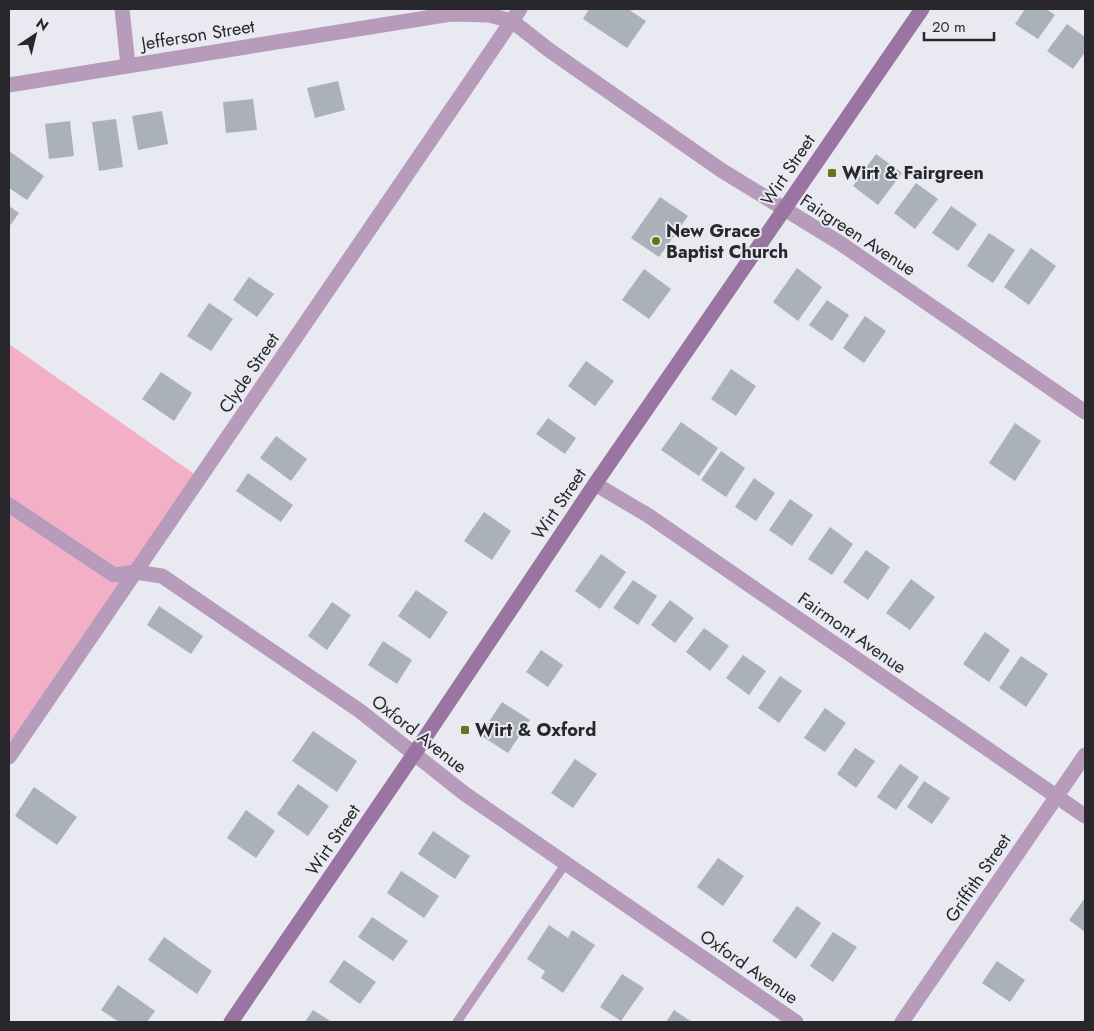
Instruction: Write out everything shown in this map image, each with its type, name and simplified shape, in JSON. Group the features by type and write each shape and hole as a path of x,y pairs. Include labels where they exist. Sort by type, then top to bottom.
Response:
{"main road":[{"name":"Wirt Street","path":"231,1022 595,484 922,9"}],"street":[{"path":"122,9 128,65"},
{"name":"Jefferson Street","path":"9,85 451,14 516,15"},
{"name":"Fairgreen Avenue","path":"516,15 549,50 721,170 840,243 1085,412"},
{"name":"Clyde Street","path":"9,757 516,15"},
{"name":"Fairmont Avenue","path":"595,484 649,516 1085,816"},
{"name":"Oxford Avenue","path":"9,505 114,576 135,572 162,576 360,711 465,794 796,1022"},
{"name":"Griffith Street","path":"902,1022 1085,755"}],"lane":[{"path":"456,1022 566,863"}],"shaded area":[{"path":"9,344 200,478 9,757"}],"building":[{"path":"589,9 628,9 646,21 627,48 583,19"},
{"path":"1025,9 1046,9 1055,15 1038,39 1015,24"},
{"path":"1067,24 1085,37 1085,52 1073,69 1047,51"},
{"path":"338,81 345,110 315,118 307,88"},
{"path":"253,99 257,130 226,133 223,102"},
{"path":"162,111 168,144 138,150 132,116"},
{"path":"116,119 123,167 99,171 92,122"},
{"path":"70,121 74,156 49,159 45,124"},
{"path":"9,151 44,176 27,200 9,188"},
{"path":"876,154 902,173 878,205 853,186"},
{"path":"916,183 938,199 915,229 894,213"},
{"path":"660,197 688,216 659,257 631,238"},
{"path":"9,206 19,213 9,227"},
{"path":"951,206 977,224 958,251 932,233"},
{"path":"989,233 1015,250 993,283 967,266"},
{"path":"1031,248 1056,266 1029,305 1004,287"},
{"path":"797,268 822,287 798,321 773,302"},
{"path":"644,269 671,289 649,319 622,300"},
{"path":"249,277 274,294 257,317 233,300"},
{"path":"827,300 849,315 832,341 809,325"},
{"path":"209,303 233,319 211,351 187,336"},
{"path":"865,316 886,331 864,363 843,348"},
{"path":"586,361 614,381 595,406 568,386"},
{"path":"731,369 756,386 736,416 711,399"},
{"path":"161,372 192,393 174,421 142,399"},
{"path":"548,418 576,438 565,454 536,434"},
{"path":"681,422 718,448 699,476 661,450"},
{"path":"1015,423 1041,441 1015,481 989,463"},
{"path":"276,436 307,459 291,481 260,458"},
{"path":"721,451 745,468 726,497 701,480"},
{"path":"248,473 293,505 281,522 236,491"},
{"path":"754,478 775,493 756,521 735,507"},
{"path":"790,499 813,515 792,546 769,530"},
{"path":"484,512 511,531 492,560 464,541"},
{"path":"830,527 853,544 832,575 808,559"},
{"path":"866,550 890,567 868,600 843,582"},
{"path":"601,554 626,572 600,609 575,591"},
{"path":"911,579 935,597 910,630 886,613"},
{"path":"633,580 657,596 638,625 613,608"},
{"path":"416,590 448,612 430,639 398,616"},
{"path":"670,600 694,618 675,643 651,625"},
{"path":"332,602 351,615 327,650 308,636"},
{"path":"159,606 203,636 191,654 147,625"},
{"path":"704,628 729,646 710,671 686,652"},
{"path":"985,632 1010,650 989,682 963,664"},
{"path":"383,641 412,660 397,684 368,665"},
{"path":"541,650 563,665 548,687 526,672"},
{"path":"743,655 766,671 749,695 726,678"},
{"path":"1021,656 1048,674 1026,707 999,688"},
{"path":"780,676 802,691 779,723 758,708"},
{"path":"502,702 530,720 508,753 480,735"},
{"path":"825,708 846,723 825,752 804,738"},
{"path":"313,731 357,761 337,792 292,761"},
{"path":"855,748 875,761 856,788 837,774"},
{"path":"575,759 597,774 573,808 551,793"},
{"path":"900,764 919,777 896,810 877,797"},
{"path":"924,781 950,798 932,824 907,807"},
{"path":"298,784 329,806 308,836 277,814"},
{"path":"34,787 77,817 57,845 15,816"},
{"path":"246,810 275,831 256,858 227,838"},
{"path":"433,831 470,856 455,879 418,854"},
{"path":"718,858 744,876 723,906 697,887"},
{"path":"401,871 439,896 424,918 387,893"},
{"path":"1085,898 1085,932 1069,920"},
{"path":"797,906 821,923 796,959 772,941"},
{"path":"372,917 408,941 393,961 358,937"},
{"path":"549,925 568,938 572,930 595,945 563,993 541,978 545,971 527,959"},
{"path":"833,932 857,947 833,982 810,966"},
{"path":"164,937 212,971 197,994 148,960"},
{"path":"344,960 376,982 360,1004 329,982"},
{"path":"997,961 1025,980 1010,1002 982,983"},
{"path":"622,974 644,988 621,1021 600,1007"},
{"path":"118,985 155,1011 147,1022 119,1022 101,1010"},
{"path":"313,1010 332,1022 305,1022"},
{"path":"674,1010 692,1022 666,1022"}],"place":[{"name":"Wirt & Fairgreen","path":"832,173"},
{"name":"New Grace Baptist Church","path":"656,241"},
{"name":"Wirt & Oxford","path":"465,730"}]}
